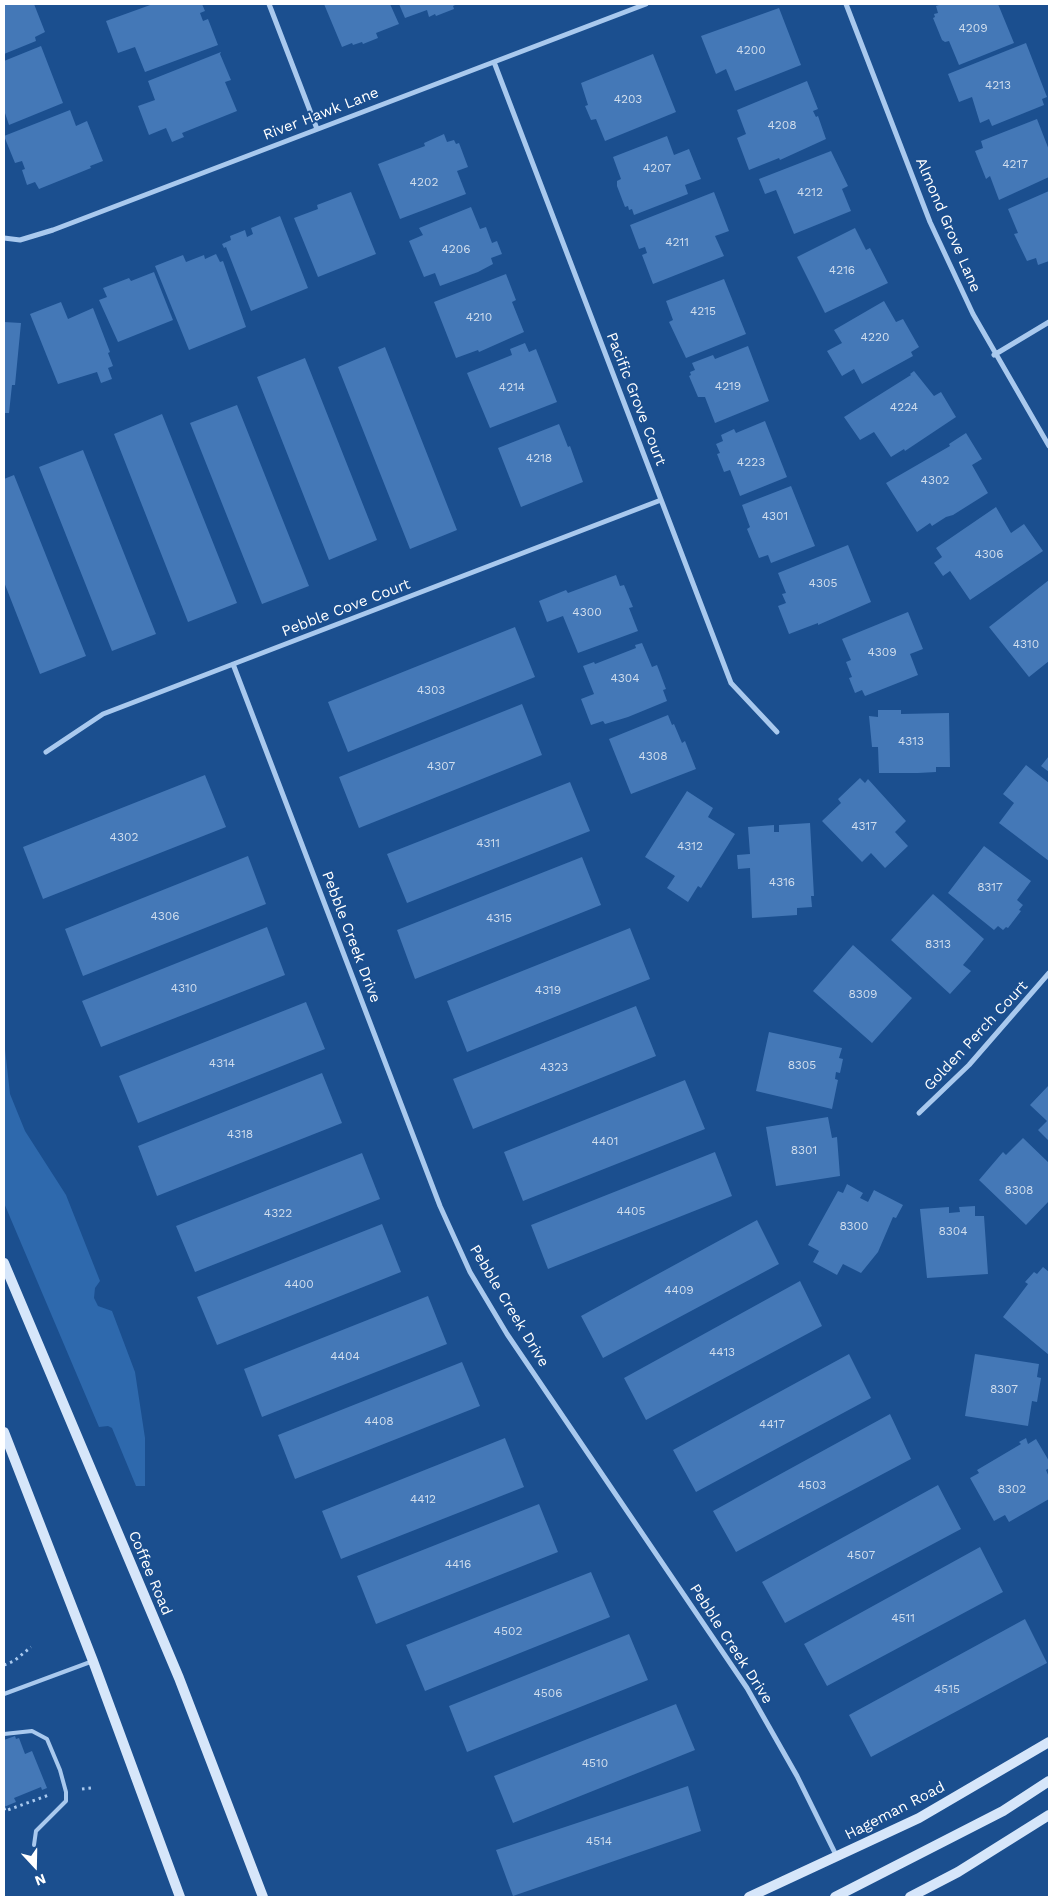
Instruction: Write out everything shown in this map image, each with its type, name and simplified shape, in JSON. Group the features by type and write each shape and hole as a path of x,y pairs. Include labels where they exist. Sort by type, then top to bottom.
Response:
{"main road":[{"name":"Coffee Road","path":"4,1263 179,1678 263,1897"},
{"path":"4,1432 93,1661 180,1897"},
{"name":"Hageman Road","path":"749,1897 919,1818 1049,1742"},
{"path":"835,1897 1003,1811 1049,1781"},
{"path":"910,1897 958,1872 1049,1815"}],"street":[{"path":"269,4 317,129"},
{"name":"River Hawk Lane","path":"4,238 20,240 53,230 646,4"},
{"name":"Almond Grove Lane","path":"846,4 930,222 994,355 1049,446"},
{"name":"Pacific Grove Court","path":"494,62 731,683 777,732"},
{"path":"994,355 1049,322"},
{"name":"Pebble Cove Court","path":"46,752 103,714 662,500"},
{"name":"Pebble Creek Drive","path":"233,664 440,1206 470,1272 507,1334 747,1688 797,1776 837,1857"},
{"name":"Golden Perch Court","path":"919,1114 969,1065 1049,973"}],"lane":[{"path":"4,1694 93,1661"},
{"path":"4,1734 32,1731 48,1739 66,1792 66,1801 36,1831 34,1845"}],"path":[{"path":"4,1665 14,1661 32,1647"}],"shaded area":[{"path":"4,1040 10,1094 25,1131 66,1195 100,1281 95,1288 94,1298 98,1306 112,1311 135,1372 145,1438 145,1486 136,1486 112,1428 108,1426 99,1427 4,1203"}],"building":[{"path":"4,4 34,4 45,32 35,37 36,41 4,54"},
{"path":"153,4 202,4 205,11 200,13 203,21 208,19 218,45 145,72 135,47 118,53 106,21"},
{"path":"324,4 390,4 399,24 376,33 378,38 363,44 362,42 353,45 352,43 342,47"},
{"path":"399,4 457,4 453,6 454,9 436,16 435,14 429,17 427,10 405,18"},
{"path":"942,4 998,4 1014,43 959,65 949,41 945,42 942,40 933,18 935,17 934,14 938,13 936,6"},
{"path":"779,8 801,65 735,91 726,69 716,74 701,36"},
{"path":"1026,43 1047,97 1042,99 1044,105 992,126 989,119 980,123 972,97 959,102 948,74"},
{"path":"41,46 63,103 9,125 4,110 4,61"},
{"path":"221,52 220,54 231,80 225,82 237,111 182,133 184,137 172,142 166,128 149,135 138,106 155,100 148,81"},
{"path":"653,54 676,112 605,141 596,119 591,120 585,106 588,105 581,83"},
{"path":"807,81 818,109 813,111 816,117 818,116 826,139 780,160 779,158 749,170 737,138 746,134 737,110"},
{"path":"70,110 76,126 87,121 103,161 90,166 91,168 39,189 35,182 27,185 22,170 25,169 22,161 15,163 4,136"},
{"path":"1037,119 1049,150 1049,177 999,200 990,176 986,179 975,151 983,148 981,141"},
{"path":"444,134 447,142 454,140 456,144 459,143 468,167 457,171 466,194 400,219 378,164 425,146 424,143"},
{"path":"667,136 674,155 689,149 701,179 685,185 688,194 634,215 632,209 629,210 628,206 625,207 617,186 617,181 621,179 613,157"},
{"path":"831,151 848,186 842,189 851,211 794,234 776,190 765,194 759,179"},
{"path":"1049,191 1049,261 1038,265 1036,258 1027,261 1014,234 1018,233 1008,209"},
{"path":"351,192 376,254 318,277 294,218 318,209 317,205"},
{"path":"714,192 729,231 715,236 724,256 653,284 642,255 647,253 645,247 639,249 630,225"},
{"path":"471,207 480,229 486,227 492,243 497,241 502,254 491,258 493,264 478,272 440,286 435,273 424,277 409,241 423,235 419,228"},
{"path":"280,216 308,288 251,311 226,247 224,248 222,244 231,240 230,236 245,230 247,237 253,234 251,228"},
{"path":"855,228 866,250 870,248 888,283 825,313 797,257"},
{"path":"216,254 220,262 223,261 246,327 189,350 155,266 183,255 186,262 204,255 205,259"},
{"path":"154,272 173,320 118,342 99,300 107,297 103,288 129,278 131,281"},
{"path":"506,274 516,300 512,302 524,332 479,352 478,350 456,358 434,302"},
{"path":"724,279 746,334 686,358 669,322 673,320 666,301"},
{"path":"884,301 896,322 903,319 919,347 911,352 913,356 862,384 854,369 842,376 827,351 842,343 834,330"},
{"path":"61,302 68,319 93,308 110,352 108,353 113,366 108,368 112,379 101,383 97,372 58,384 30,314"},
{"path":"4,322 21,323 15,385 12,385 9,413 4,413"},
{"path":"525,343 529,352 536,349 557,402 490,428 467,373 512,355 510,349"},
{"path":"748,346 769,401 715,423 705,397 698,397 689,376 691,375 690,372 695,370 692,363 713,355 715,359"},
{"path":"385,347 457,530 410,549 338,367"},
{"path":"305,358 377,540 329,560 257,377"},
{"path":"914,371 934,396 941,392 956,417 905,451 904,449 891,457 874,432 860,440 844,417 911,375"},
{"path":"237,405 309,586 262,604 190,423"},
{"path":"162,414 237,603 188,622 114,434"},
{"path":"765,421 787,477 740,496 730,470 724,472 717,454 720,453 716,444 723,441 721,435 734,429 736,433"},
{"path":"559,424 568,447 570,446 583,482 521,507 498,448"},
{"path":"966,433 982,459 972,465 988,493 953,515 932,526 930,523 917,532 886,483 950,446 949,444"},
{"path":"83,450 156,634 112,651 39,467"},
{"path":"14,475 86,656 40,674 4,582 4,479"},
{"path":"791,486 815,546 771,563 768,555 759,558 747,529 750,527 742,505"},
{"path":"996,507 1011,533 1024,524 1043,551 970,600 950,571 943,576 934,563 942,557 936,548"},
{"path":"848,545 871,602 818,625 818,623 789,634 778,606 786,603 782,594 786,593 778,573"},
{"path":"616,575 620,586 624,585 633,607 629,608 638,631 578,653 563,616 547,622 539,601 566,590 568,593"},
{"path":"1049,580 1049,661 1029,677 989,627"},
{"path":"908,612 923,649 910,654 918,675 865,696 862,690 855,693 849,678 852,677 846,662 851,660 842,639"},
{"path":"515,627 535,677 348,752 328,702"},
{"path":"642,643 652,667 657,665 666,689 663,690 667,701 628,717 605,724 603,721 591,725 581,699 594,694 583,666 594,662 595,664 636,648 635,645"},
{"path":"522,704 542,755 359,828 339,777"},
{"path":"878,710 901,710 901,714 949,713 950,767 936,767 936,772 879,773 878,747 872,747 869,716 878,717"},
{"path":"668,715 682,743 685,741 696,769 631,794 609,739"},
{"path":"1049,756 1049,772 1041,766"},
{"path":"1026,765 1049,783 1049,861 999,823 1014,803 1003,794"},
{"path":"205,775 226,827 43,899 23,847"},
{"path":"860,778 865,783 868,779 906,821 895,832 908,846 885,868 871,853 862,862 822,821 841,803 838,799"},
{"path":"570,782 590,831 407,903 387,854"},
{"path":"687,791 713,808 708,817 735,834 701,888 698,886 688,902 667,888 675,876 645,857"},
{"path":"810,823 814,896 811,896 812,907 797,908 797,915 752,918 750,868 738,869 737,855 750,854 748,827 774,825 774,832 779,832 779,825"},
{"path":"984,846 1031,881 1017,900 1023,905 1019,910 1021,911 1008,928 1006,927 1003,930 998,926 994,930 948,893"},
{"path":"248,856 266,904 83,976 65,929"},
{"path":"582,857 601,905 415,979 397,930"},
{"path":"933,894 984,939 963,965 971,971 950,994 891,940"},
{"path":"267,927 285,975 101,1047 82,1001"},
{"path":"630,928 650,979 467,1052 447,1001"},
{"path":"853,945 912,998 872,1043 813,991"},
{"path":"306,1002 325,1049 138,1123 119,1076"},
{"path":"636,1006 656,1056 473,1129 453,1079"},
{"path":"769,1032 842,1048 839,1058 843,1059 840,1073 836,1072 835,1079 838,1080 832,1109 756,1091"},
{"path":"322,1073 342,1123 157,1196 138,1146"},
{"path":"685,1080 705,1129 523,1201 504,1152"},
{"path":"1049,1085 1049,1141 1038,1130 1047,1121 1030,1105"},
{"path":"828,1117 832,1138 837,1137 840,1176 776,1186 766,1127"},
{"path":"1023,1138 1049,1163 1049,1201 1026,1225 979,1180 1003,1152 1006,1155"},
{"path":"715,1152 732,1196 548,1269 531,1225"},
{"path":"362,1153 380,1199 195,1272 176,1226"},
{"path":"847,1184 863,1193 860,1198 868,1202 874,1190 903,1205 896,1218 893,1217 878,1252 861,1273 843,1264 837,1275 813,1262 819,1251 808,1245 838,1191 843,1193"},
{"path":"975,1206 975,1216 984,1216 988,1274 927,1278 920,1209 949,1207 949,1213 960,1212 959,1207"},
{"path":"757,1220 779,1264 603,1358 581,1316"},
{"path":"382,1224 401,1272 217,1345 197,1297"},
{"path":"1043,1267 1049,1272 1049,1355 1003,1317 1028,1284 1025,1282 1034,1272 1037,1274"},
{"path":"800,1281 822,1326 646,1420 624,1378"},
{"path":"428,1296 447,1344 262,1417 244,1369"},
{"path":"849,1354 871,1398 696,1492 673,1450"},
{"path":"975,1354 1039,1364 1037,1377 1041,1378 1037,1402 1032,1401 1028,1426 965,1416"},
{"path":"462,1362 480,1406 295,1479 278,1435"},
{"path":"890,1414 911,1459 736,1552 713,1511"},
{"path":"505,1438 524,1487 341,1559 322,1511"},
{"path":"1026,1438 1028,1444 1036,1439 1049,1461 1049,1468 1046,1470 1049,1477 1049,1499 1009,1522 1005,1515 994,1521 970,1478 979,1473 977,1470 1021,1444 1019,1442"},
{"path":"938,1485 961,1529 785,1623 762,1582"},
{"path":"539,1504 558,1552 376,1624 357,1576"},
{"path":"980,1547 1003,1592 827,1686 804,1644"},
{"path":"591,1572 610,1617 425,1691 406,1645"},
{"path":"1025,1619 1047,1663 871,1757 849,1715"},
{"path":"629,1634 648,1680 467,1752 449,1706"},
{"path":"676,1704 695,1750 513,1823 494,1776"},
{"path":"15,1736 16,1739 19,1738 25,1754 32,1751 47,1788 42,1790 41,1787 14,1798 16,1802 4,1807 4,1740"},
{"path":"688,1786 701,1831 513,1896 496,1850"}]}
